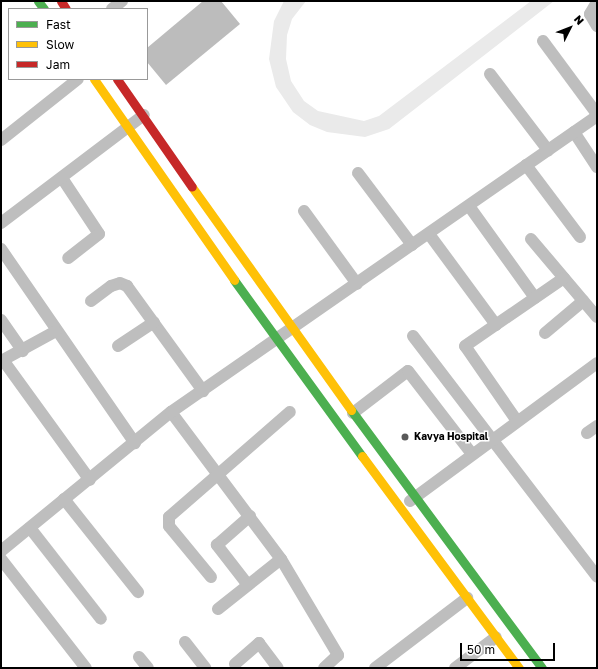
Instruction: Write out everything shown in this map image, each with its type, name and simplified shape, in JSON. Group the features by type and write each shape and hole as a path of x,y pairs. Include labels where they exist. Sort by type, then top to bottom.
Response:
{"street":[{"path":"113,8 122,1"},
{"path":"597,2 590,14 597,26"},
{"path":"1,551 64,499 90,480 171,412 292,330 597,115 543,41"},
{"path":"490,74 548,150"},
{"path":"1,140 77,80"},
{"path":"95,80 276,340 519,668"},
{"path":"118,80 144,115 292,330 542,668"},
{"path":"1,223 144,115"},
{"path":"574,132 597,167"},
{"path":"526,165 580,237"},
{"path":"358,173 412,246"},
{"path":"62,178 99,234 68,258"},
{"path":"469,206 535,298"},
{"path":"304,211 357,284"},
{"path":"429,234 496,325"},
{"path":"531,238 597,317"},
{"path":"1,249 134,443"},
{"path":"517,421 465,346 564,278"},
{"path":"91,301 120,283 127,286 203,391"},
{"path":"545,334 583,301"},
{"path":"1,320 23,351"},
{"path":"118,346 154,322"},
{"path":"56,331 23,351 2,361 90,480"},
{"path":"413,336 597,577"},
{"path":"401,508 492,439 597,363"},
{"path":"353,413 408,371 472,454"},
{"path":"171,412 281,559 338,655 336,664 324,668"},
{"path":"211,577 168,520 218,474 290,412"},
{"path":"587,433 597,426"},
{"path":"64,499 138,592"},
{"path":"248,585 217,545 250,516"},
{"path":"30,528 101,619"},
{"path":"1,559 86,668"},
{"path":"218,609 281,559"},
{"path":"375,668 467,598"},
{"path":"455,668 496,637"},
{"path":"185,642 205,668"},
{"path":"235,664 259,643 278,668"},
{"path":"139,657 148,668"}],"shaded area":[{"path":"203,1 221,1 240,24 166,85 148,63 148,47"},
{"path":"284,1 306,1 292,19 287,35 286,59 291,81 304,101 318,111 364,121 379,116 531,1 554,1 389,129 365,137 327,132 310,125 293,112 276,87 269,59 274,21"}],"traffic: fast":[{"path":"38,1 43,8"},
{"path":"234,280 362,456"},
{"path":"351,410 542,668"}],"traffic: slow":[{"path":"95,80 234,280"},
{"path":"192,187 351,410"},
{"path":"362,456 519,668"}],"traffic: jam":[{"path":"61,1 65,8"},
{"path":"118,80 192,187"}],"place":[{"name":"Kavya Hospital","path":"405,437"}]}
